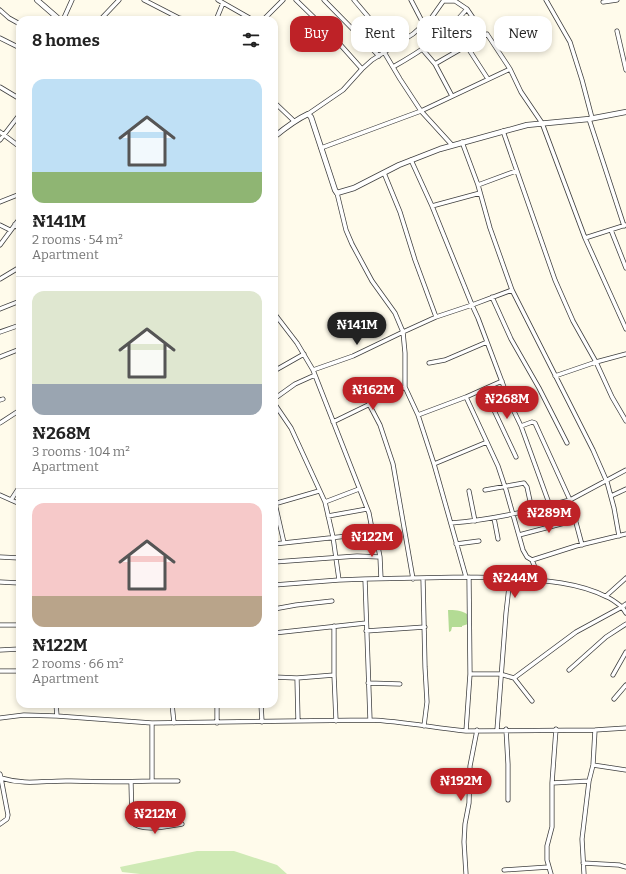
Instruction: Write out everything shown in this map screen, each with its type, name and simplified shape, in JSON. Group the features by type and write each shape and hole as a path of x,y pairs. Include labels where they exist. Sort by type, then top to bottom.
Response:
{"street":[{"path":"37,0 55,16"},
{"path":"65,16 72,0"},
{"path":"104,16 118,0"},
{"path":"144,0 174,16"},
{"path":"218,0 244,15"},
{"path":"268,16 283,0"},
{"path":"296,0 329,32 362,69"},
{"path":"324,0 379,56"},
{"path":"354,0 368,16"},
{"path":"410,0 419,16"},
{"path":"546,0 570,42 582,80 590,119 625,226 585,238"},
{"path":"603,2 617,0"},
{"path":"431,16 444,1 455,1 467,9 472,16"},
{"path":"218,16 223,3"},
{"path":"460,16 467,9"},
{"path":"0,10 16,22"},
{"path":"409,36 417,30"},
{"path":"617,31 626,70"},
{"path":"486,34 510,69 521,92 542,123 585,238 626,329"},
{"path":"0,38 16,46"},
{"path":"278,135 294,122 343,90 362,69 384,52 421,111 452,145"},
{"path":"393,67 419,52"},
{"path":"425,52 435,64 452,96"},
{"path":"435,64 455,52"},
{"path":"470,52 488,80"},
{"path":"322,148 421,111 510,69"},
{"path":"0,88 16,97"},
{"path":"278,106 294,122"},
{"path":"337,193 354,188 411,160 462,142 503,131 542,123 590,119 626,112"},
{"path":"308,114 311,117 322,148 337,193 346,230 352,244 372,281 393,309 403,332 405,353 405,387 418,415 434,464 456,544 467,577 470,674 466,730"},
{"path":"0,140 16,119"},
{"path":"503,131 556,280 573,321 626,421"},
{"path":"0,132 16,144"},
{"path":"462,142 478,185 490,228 512,290 593,450 607,482 619,536"},
{"path":"411,160 432,206 510,403 521,426 550,506"},
{"path":"478,185 516,171"},
{"path":"384,173 400,212 414,260 436,317"},
{"path":"432,206 480,193"},
{"path":"0,202 16,196"},
{"path":"0,246 15,224"},
{"path":"0,225 10,230"},
{"path":"611,230 626,268"},
{"path":"0,279 16,269"},
{"path":"278,396 314,373 436,317 512,290"},
{"path":"492,297 511,339 539,388 567,443"},
{"path":"0,309 16,303"},
{"path":"278,318 304,354 314,373 367,509 372,528 370,532 366,534 278,544"},
{"path":"0,332 16,326"},
{"path":"429,363 445,360 487,342"},
{"path":"0,357 16,351"},
{"path":"278,369 304,354"},
{"path":"555,376 596,362 626,354"},
{"path":"418,415 466,397 502,381"},
{"path":"333,422 405,387"},
{"path":"484,389 516,457"},
{"path":"466,397 498,466 524,550 527,556 532,560 540,580"},
{"path":"369,404 380,425 393,464 413,579"},
{"path":"278,410 294,434 325,502 333,537 339,580"},
{"path":"0,423 16,413"},
{"path":"521,426 532,422 535,423 570,500 582,545"},
{"path":"434,464 487,442"},
{"path":"451,523 494,518 550,506 570,500 607,482 626,470"},
{"path":"485,490 524,483 527,487 532,510"},
{"path":"325,502 359,489"},
{"path":"610,496 626,489"},
{"path":"278,503 319,491"},
{"path":"469,491 475,521"},
{"path":"11,500 16,492"},
{"path":"0,495 16,502"},
{"path":"328,516 367,509"},
{"path":"278,517 284,543"},
{"path":"494,518 498,539"},
{"path":"519,535 576,520"},
{"path":"532,560 626,534"},
{"path":"376,536 380,557 381,579"},
{"path":"456,544 479,541"},
{"path":"278,562 357,556 380,557"},
{"path":"0,557 16,558"},
{"path":"278,585 339,580 467,577 540,580 556,582 606,596 622,607 626,613"},
{"path":"423,578 427,702 424,726"},
{"path":"497,730 500,674 510,578"},
{"path":"606,596 626,578"},
{"path":"365,579 370,720"},
{"path":"0,582 16,583"},
{"path":"278,608 332,601"},
{"path":"514,678 576,632 626,604"},
{"path":"278,633 366,623"},
{"path":"570,670 606,637 626,624"},
{"path":"0,625 16,625"},
{"path":"334,626 336,721"},
{"path":"366,631 425,627"},
{"path":"0,650 16,649"},
{"path":"613,675 626,652"},
{"path":"0,670 16,671"},
{"path":"470,674 500,674 514,678 532,701"},
{"path":"278,677 297,678 334,676"},
{"path":"297,678 298,721"},
{"path":"368,684 400,684"},
{"path":"614,699 626,685"},
{"path":"56,708 57,716"},
{"path":"172,708 174,723"},
{"path":"217,708 217,723"},
{"path":"261,708 262,722"},
{"path":"0,718 57,716 152,723 370,720 466,730 595,730 626,728"},
{"path":"152,723 152,781"},
{"path":"551,874 547,846 553,817 552,784 556,729"},
{"path":"466,874 464,842 465,824 469,803 470,766 476,730"},
{"path":"506,730 508,800"},
{"path":"584,874 582,838 589,781 593,765 595,730"},
{"path":"593,765 626,770"},
{"path":"0,776 14,782 29,783 70,781 178,781"},
{"path":"0,776 8,815 7,819 0,824"},
{"path":"552,784 589,781"},
{"path":"131,782 133,824 147,828 182,824"},
{"path":"583,863 619,865 626,867"},
{"path":"504,870 549,867"}],"green space":[{"path":"448,610 460,611 467,614 468,624 462,627 452,627 451,631 449,632"},
{"path":"197,851 234,851 277,865 287,874 140,874 122,872 120,867"}]}
